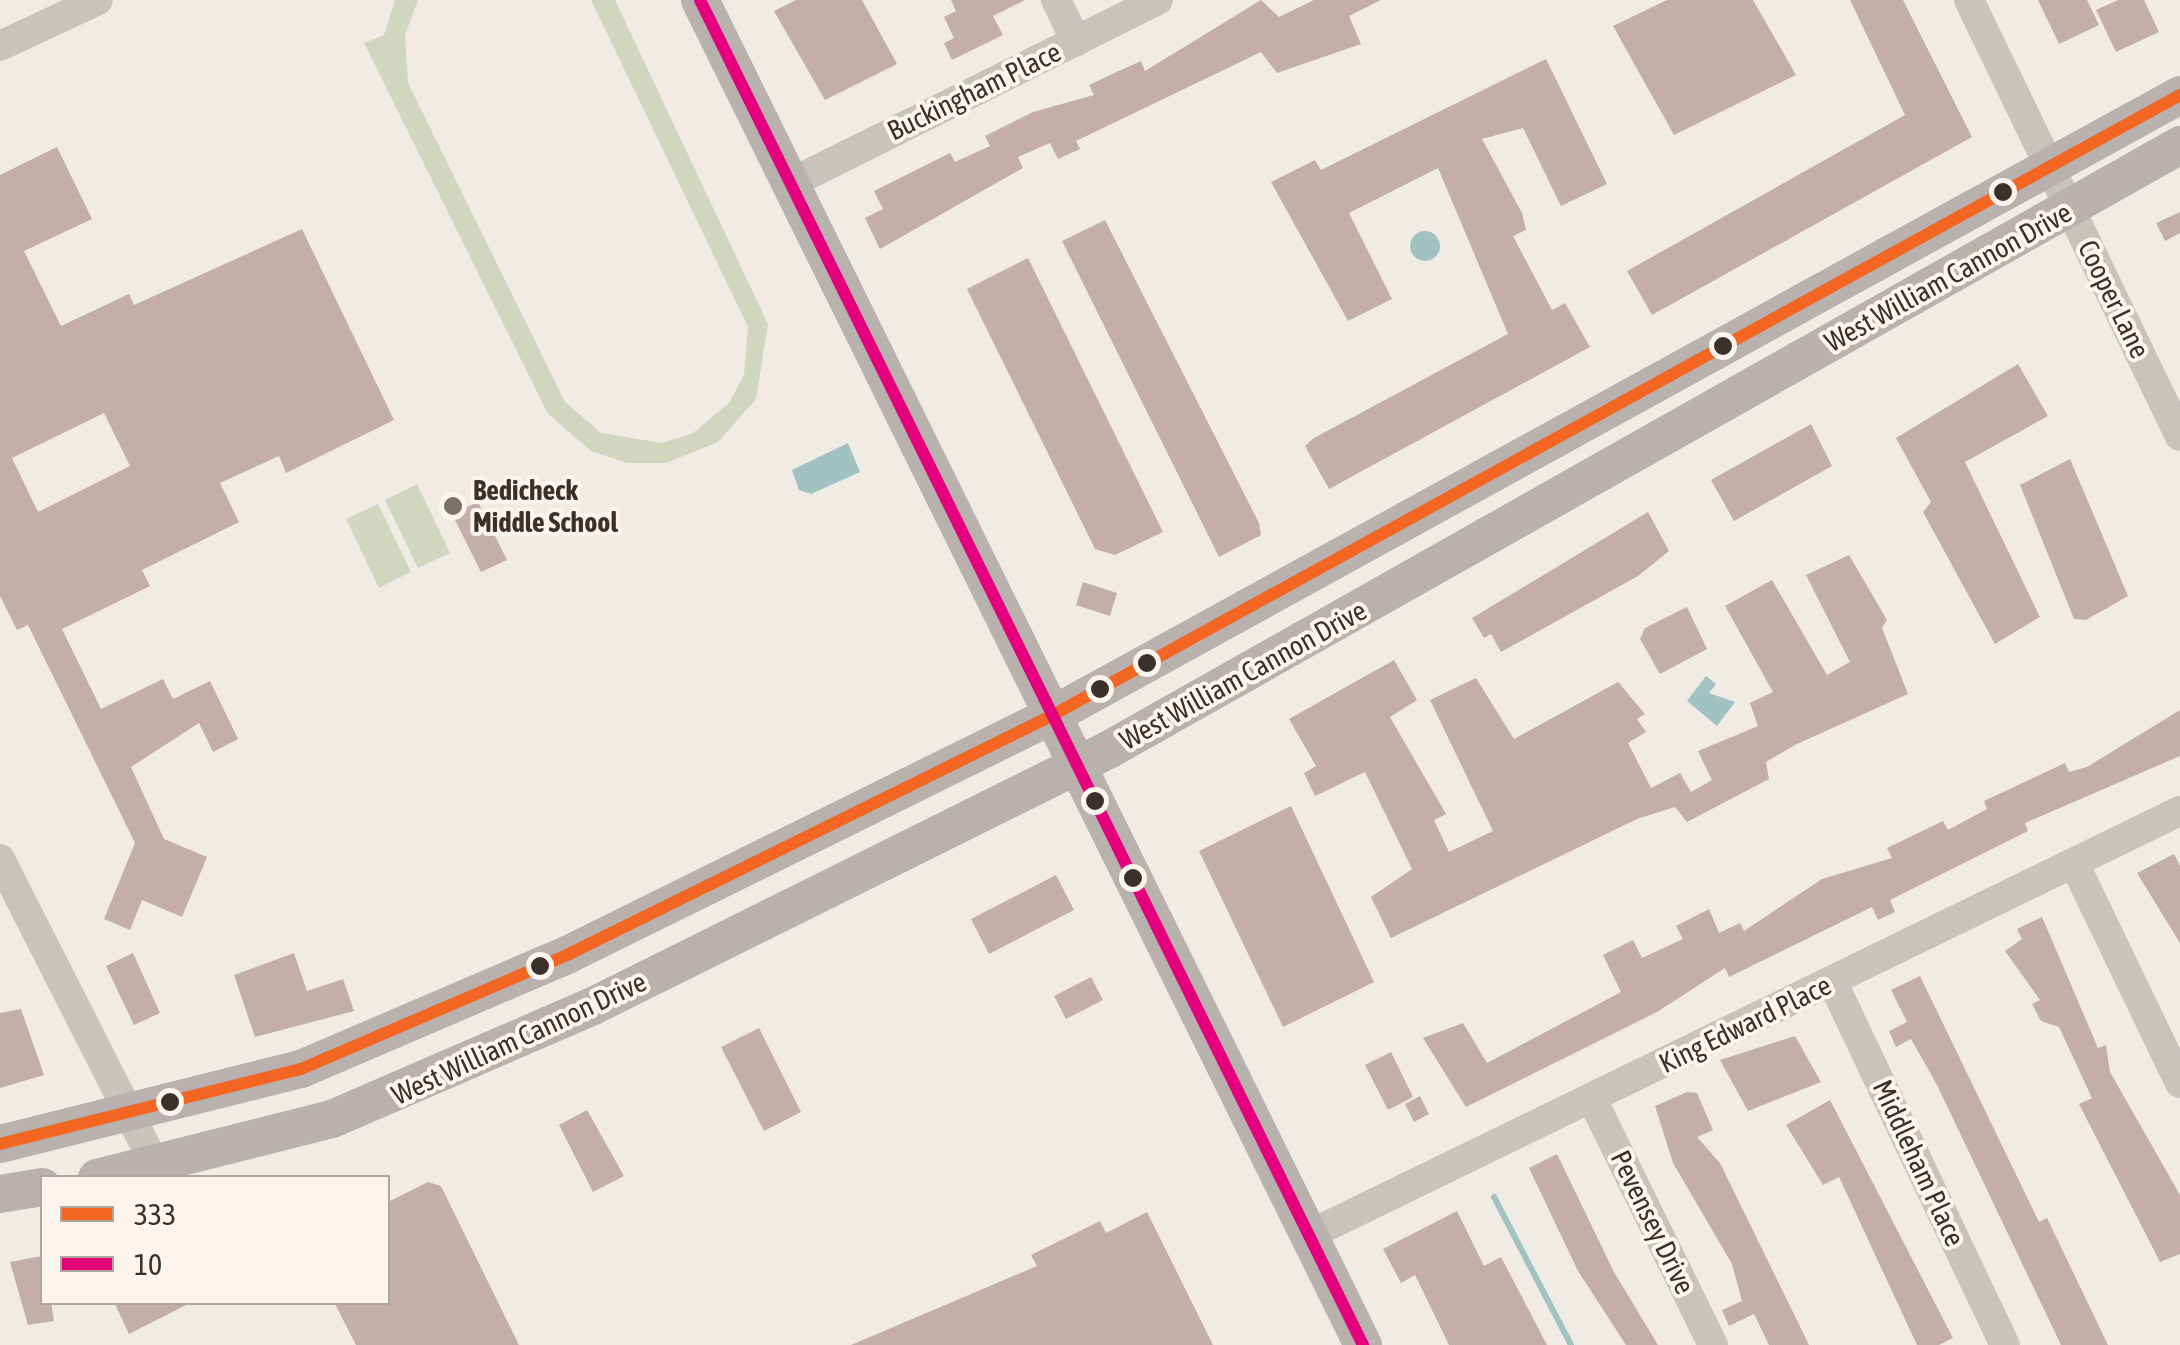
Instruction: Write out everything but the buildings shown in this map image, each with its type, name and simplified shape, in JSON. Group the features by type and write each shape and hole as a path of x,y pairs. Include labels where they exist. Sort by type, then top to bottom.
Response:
{"main road":[{"path":"700,0 1363,1345"},
{"name":"West William Cannon Drive","path":"0,1144 131,1118 401,1033 1051,716 2180,95"},
{"name":"West William Cannon Drive","path":"112,1175 332,1118 486,1057 1077,766 2180,145"},
{"path":"1651,389 1657,441"},
{"path":"0,1194 40,1187"}],"street":[{"path":"0,46 98,0"},
{"path":"1056,0 1076,40"},
{"name":"Buckingham Place","path":"790,184 1158,0"},
{"name":"Cooper Lane","path":"1970,0 2180,436"},
{"name":"King Edward Place","path":"1309,1235 2180,811"},
{"path":"0,859 156,1166"},
{"path":"2074,863 2180,1084"},
{"name":"Middleham Place","path":"1832,981 2005,1345"},
{"name":"Pevensey Drive","path":"1592,1099 1713,1345"}],"green space":[{"path":"395,0 418,0 405,35 408,83 565,402 601,433 662,443 693,433 729,403 744,375 748,327 591,0 615,0 768,324 756,399 718,442 666,463 627,463 591,451 548,414 364,43 384,35"},
{"path":"417,484 450,553 418,568 385,500"},
{"path":"378,504 411,572 379,588 346,519"}],"water":[{"path":"1425,231 1436,235 1440,246 1436,257 1425,261 1414,257 1410,246 1414,235"},
{"path":"848,443 860,472 811,494 799,490 792,470"},
{"path":"1706,676 1716,684 1709,693 1735,702 1717,726 1687,701"}],"waterway":[{"path":"1494,1197 1571,1345"}],"transit line":[{"name":"10","path":"700,0 1363,1345"},
{"name":"333","path":"0,1144 301,1069 569,954 1051,716 2180,95"}],"place":[{"name":"Bedicheck Middle School","path":"453,506"}]}
